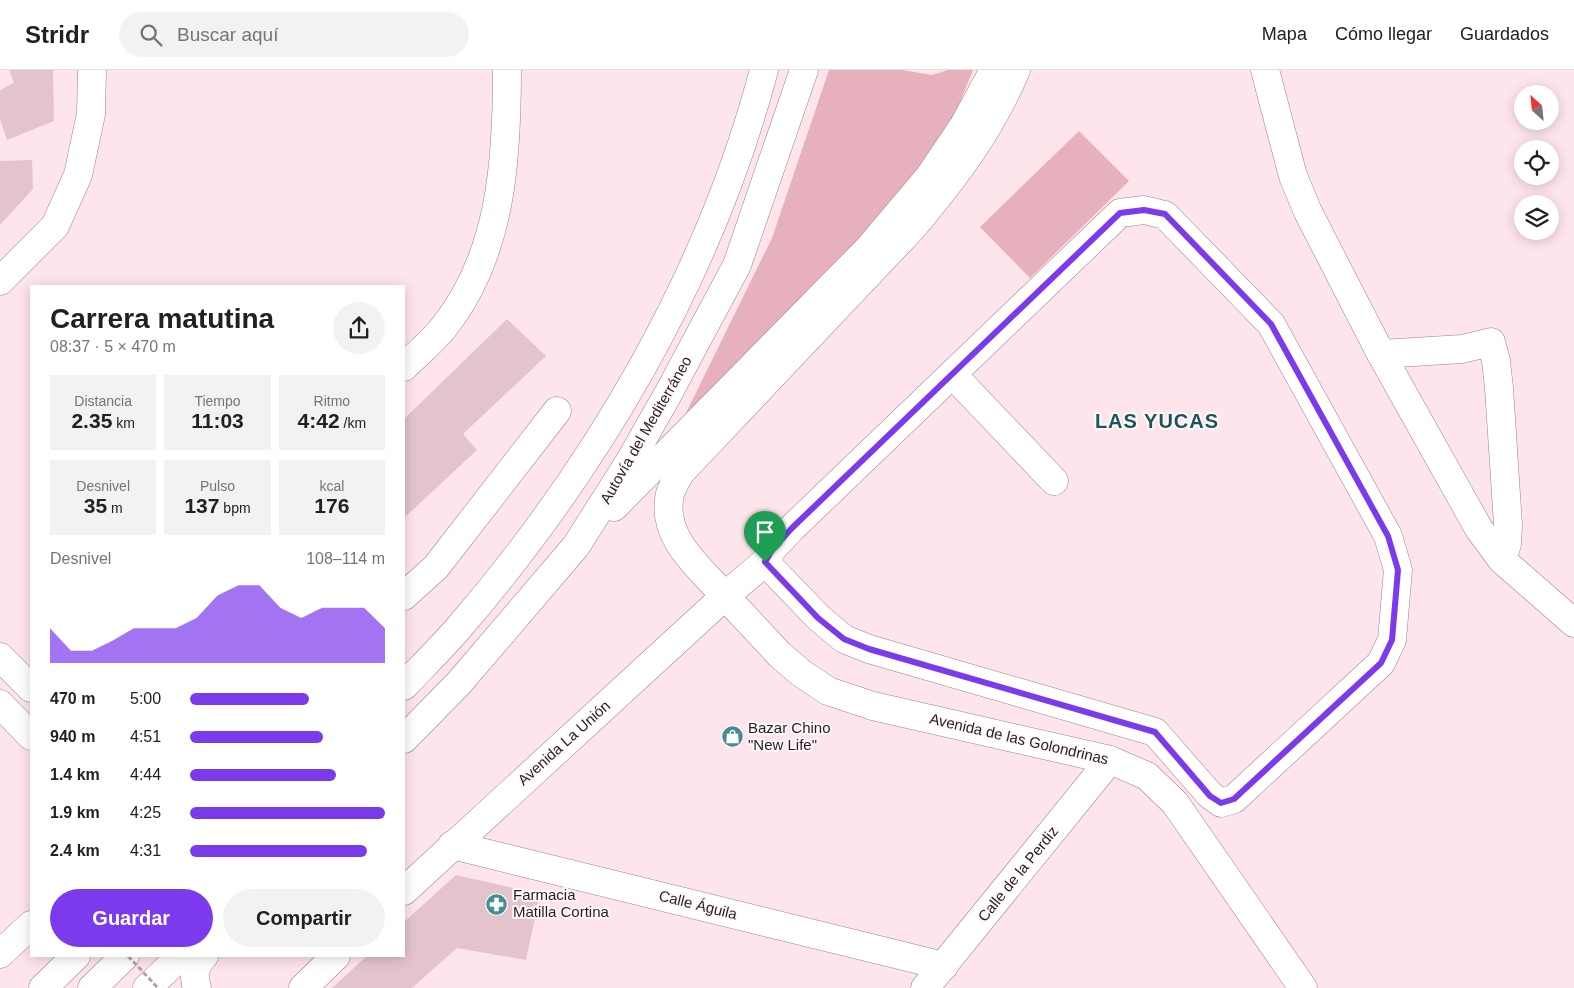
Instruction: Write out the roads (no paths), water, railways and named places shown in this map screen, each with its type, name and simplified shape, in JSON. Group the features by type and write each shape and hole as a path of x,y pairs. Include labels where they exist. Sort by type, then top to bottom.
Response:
{"main road":[{"path":"0,281 55,226 78,175 91,114 92,70"},
{"path":"405,366 444,327 475,281 500,201 507,70"},
{"path":"405,685 455,632 529,541 588,455 642,369 702,249 750,124 764,70"},
{"name":"Autovía del Mediterráneo","path":"405,738 459,683 576,546 630,461 668,394 736,265 804,70"},
{"path":"576,546 869,248 929,177 964,125 994,70"},
{"name":"Avenida de las Golondrinas","path":"1016,70 991,122 967,160 913,227 680,472 670,493 668,517 676,539 685,552 725,596 780,655 801,673 828,691 873,706 1110,760 1147,776 1175,803 1303,988"},
{"path":"1265,70 1293,176 1308,212 1381,354 1480,529 1502,560 1574,623"},
{"name":"Avenida La Unión","path":"405,890 725,596 765,562 772,550 792,528 1120,213 1144,210 1165,214 1271,324 1388,536 1398,570 1392,640 1381,663 1234,799 1221,803 1210,796 1155,732 861,646 844,639 818,618 765,562"},
{"path":"1381,354 1462,349 1491,342 1496,361 1499,388 1508,525 1502,560"},
{"path":"953,375 1054,481"},
{"path":"405,595 436,567 557,412"},
{"path":"405,666 455,632"},
{"path":"0,657 30,687"},
{"path":"0,704 30,735"},
{"name":"Calle de la Perdiz","path":"925,988 1110,760"},
{"name":"Calle Águila","path":"452,845 944,966"},
{"path":"0,954 30,926"},
{"path":"42,988 75,957"},
{"path":"92,988 126,957"},
{"path":"148,988 180,957"},
{"path":"197,988 193,975 198,962 203,957"},
{"path":"303,988 335,957"}],"place":[{"name":"Bazar Chino \"New Life\"","path":"732,737"},
{"name":"Farmacia Matilla Cortina","path":"497,904"}],"district":[{"name":"LAS YUCAS","path":"1157,421"}]}
